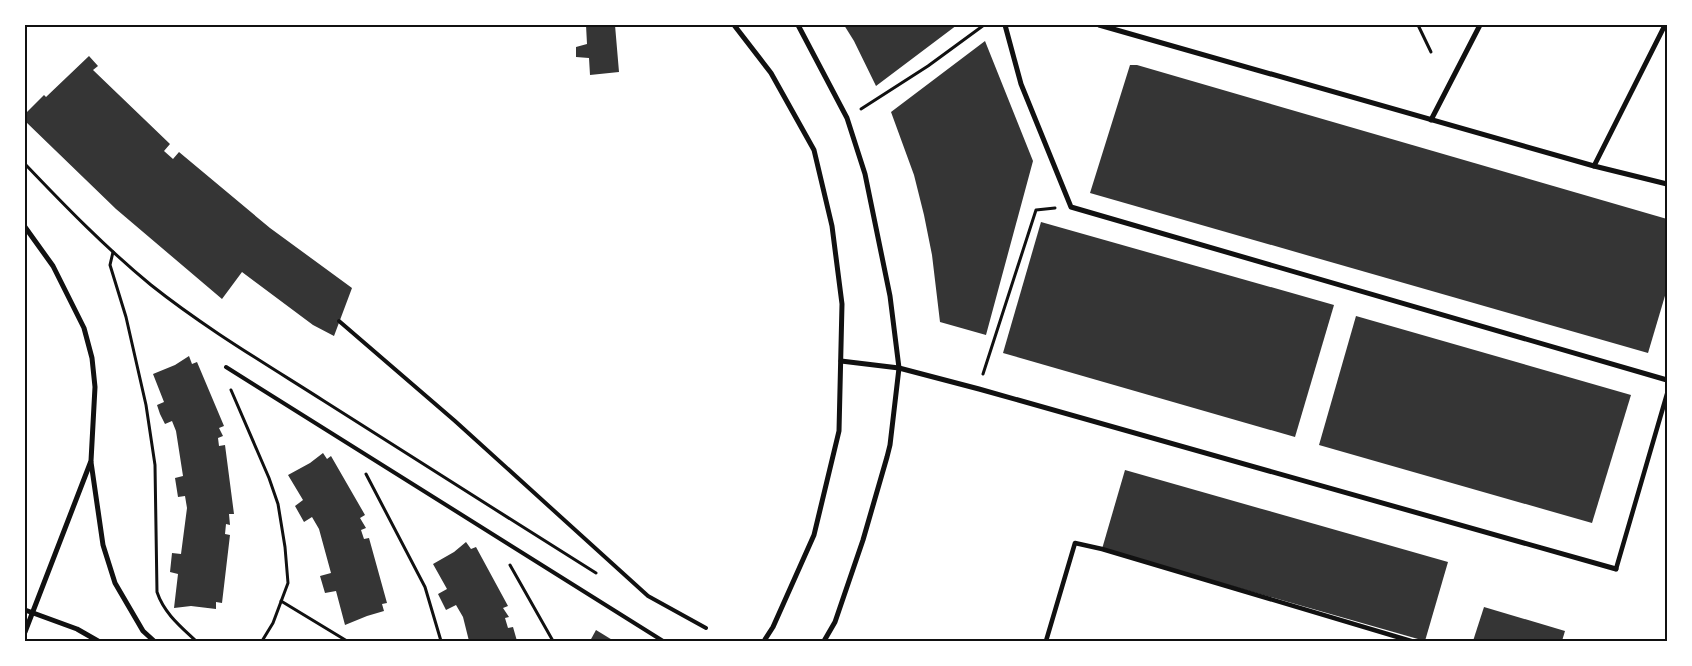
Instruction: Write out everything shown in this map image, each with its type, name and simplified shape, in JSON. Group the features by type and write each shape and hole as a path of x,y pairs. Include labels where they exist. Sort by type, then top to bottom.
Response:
{"street":[{"path":"734,25 771,73 814,150 832,226 842,304 839,431 814,534 773,627 764,641"},
{"path":"798,25 846,118 865,174 890,296 899,368 887,456 860,549 835,622 824,641"},
{"path":"1005,25 1021,84 1071,207 1667,380"},
{"path":"1099,25 1594,166 1667,184"},
{"path":"1431,120 1480,25"},
{"path":"1594,166 1665,25"},
{"path":"25,227 53,266 84,328 92,358 94,386 91,461 103,546 115,583 143,631 154,641"},
{"path":"841,361 899,368 978,389 1616,569 1667,394"},
{"path":"25,632 91,461"},
{"path":"1046,641 1075,543 1102,549 1411,641"},
{"path":"25,610 77,629 98,641"}],"lane":[{"path":"339,321 455,421 648,596 706,628"},
{"path":"226,367 663,641"}],"path":[{"path":"846,118 928,66 984,25"},
{"path":"1418,25 1431,52"},
{"path":"25,164 113,252 151,285 231,341 604,577"},
{"path":"978,389 1036,210 1071,207"},
{"path":"113,252 110,265 128,327 146,405 156,465 158,592 162,604 174,621 196,641"},
{"path":"231,341 226,367 229,384 278,504 285,547 288,583 273,623 262,641"},
{"path":"367,428 359,450 361,464 425,587 441,641"},
{"path":"508,517 501,539 502,551 553,641"},
{"path":"282,601 347,641"}],"building":[{"path":"586,25 615,25 619,72 590,75 589,58 576,57 576,47 587,44"},
{"path":"844,25 957,25 876,86"},
{"path":"985,41 1033,161 986,335 940,322 932,255 924,215 914,175 891,112"},
{"path":"89,56 98,66 93,70 170,144 164,151 173,159 179,152 270,228 352,288 334,336 313,325 242,272 222,299 116,209 25,121 25,114 44,95 46,97"},
{"path":"1130,65 1137,65 1667,219 1667,289 1648,353 1090,193"},
{"path":"1041,222 1334,305 1295,437 1003,353"},
{"path":"1356,316 1631,395 1592,523 1319,445"},
{"path":"189,356 192,364 197,362 224,426 219,428 223,436 218,438 219,446 225,445 234,514 229,514 230,525 226,524 225,534 230,535 222,603 216,602 216,609 191,606 174,608 178,574 170,572 172,553 181,554 187,508 185,496 178,497 175,478 183,476 176,431 172,421 165,424 160,414 157,405 164,402 153,374 175,365"},
{"path":"323,453 327,459 331,456 365,515 360,518 366,528 361,530 364,539 369,538 387,603 382,604 384,611 345,625 336,591 325,593 320,576 331,573 319,529 312,517 304,522 295,506 303,500 288,475 310,463"},
{"path":"1125,470 1448,562 1425,641 1102,549"},
{"path":"466,542 471,549 476,547 508,606 503,608 509,617 505,618 508,628 513,627 517,641 469,641 463,617 456,605 446,610 438,594 447,589 433,564 454,552"},
{"path":"1484,607 1565,631 1562,641 1473,641"},
{"path":"596,630 614,641 590,641"}]}
